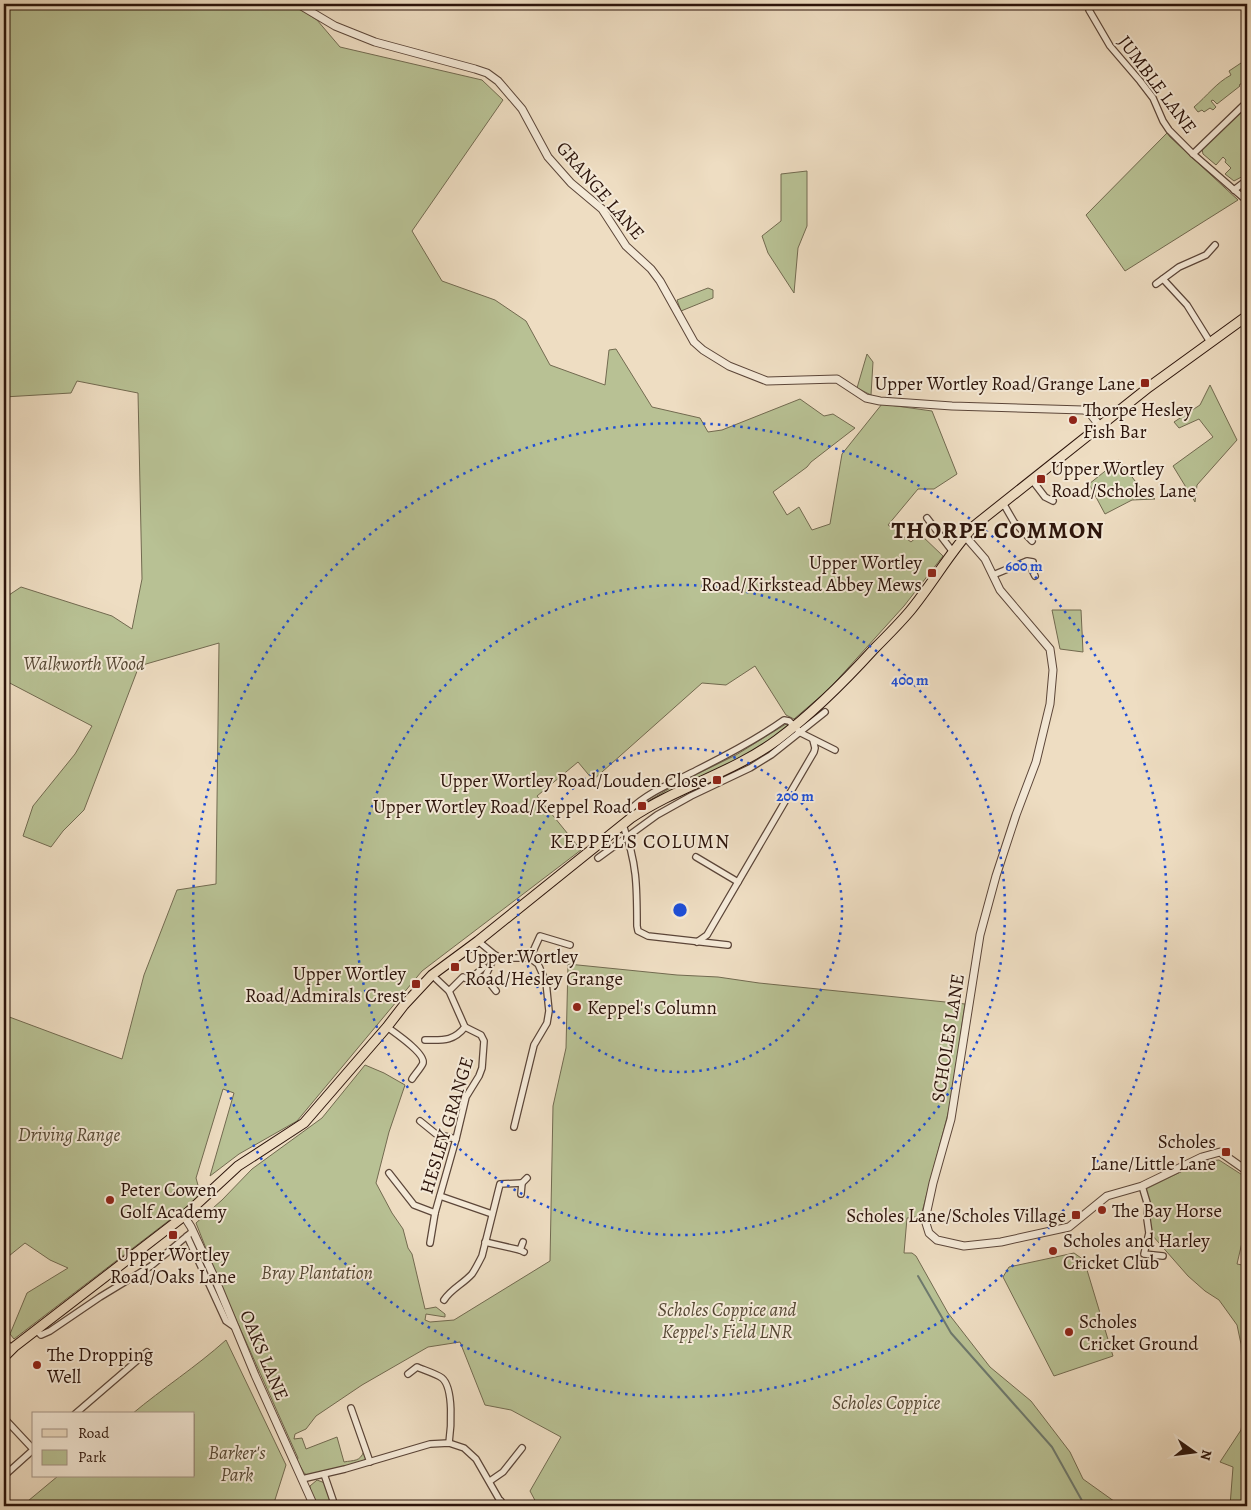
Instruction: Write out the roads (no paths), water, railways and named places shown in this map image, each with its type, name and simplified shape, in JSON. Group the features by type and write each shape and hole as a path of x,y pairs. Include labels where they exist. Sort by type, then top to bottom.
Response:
{"main road":[{"path":"4,1357 36,1330 184,1216 238,1166 304,1123 388,1027 404,1005 432,975 478,941 631,818 648,807 744,762 797,730 909,612 965,536 1003,503 1148,387 1247,316"}],"street":[{"name":"GRANGE LANE","path":"298,4 335,26 376,42 475,69 487,73 498,80 522,109 548,156 571,183 602,209 626,246 660,281 694,342 703,350 729,366 767,381 838,379 866,398 880,401 952,406 1083,410 1089,412 1100,425"},
{"name":"JUMBLE LANE","path":"1089,4 1089,10 1110,46 1149,92 1169,130 1193,154 1247,201"},
{"path":"1193,154 1247,102"},
{"path":"1234,190 1247,180"},
{"path":"1156,284 1179,267 1206,255 1214,245"},
{"path":"1163,280 1187,304 1210,342"},
{"path":"1032,480 1045,497 1053,502"},
{"path":"1003,503 1014,522 1032,541"},
{"path":"927,518 953,552"},
{"name":"SCHOLES LANE","path":"965,536 985,559 1000,590 1050,649 1053,670 1050,704 1036,762 996,876 980,935 951,1118 925,1220 929,1233 937,1240 956,1246 980,1245 1068,1226 1103,1198 1142,1186 1202,1157 1220,1152 1247,1171"},
{"path":"993,575 1027,561 1033,562 1031,568 1035,576"},
{"path":"598,858 627,836 691,796 750,768 797,730 826,712"},
{"path":"631,818 630,810 635,805 662,788 746,746 784,720 789,721 797,730 813,740 835,750"},
{"path":"697,942 707,935 814,752 813,740"},
{"path":"623,825 631,848 636,872 638,931 648,936 728,945"},
{"path":"696,858 738,882"},
{"path":"530,958 540,936 570,945"},
{"path":"478,941 495,956 530,958 538,964 548,993 549,1011 546,1022 534,1045 514,1127"},
{"path":"495,956 485,977 496,991"},
{"path":"449,991 463,977 469,980 484,967"},
{"name":"HESLEY GRANGE","path":"430,1244 435,1213 466,1097 479,1076 483,1054 483,1038 465,1027 449,991 432,975"},
{"path":"388,1027 423,1058 412,1079"},
{"path":"425,1040 451,1038 459,1034 465,1027"},
{"path":"420,1121 436,1134 456,1139"},
{"path":"389,1173 414,1205 435,1213"},
{"path":"521,1194 522,1183 527,1178"},
{"path":"444,1300 478,1266 492,1214 497,1183 522,1183"},
{"path":"1142,1186 1148,1206 1148,1233 1144,1254 1163,1256"},
{"path":"440,1196 492,1214"},
{"name":"OAKS LANE","path":"184,1216 190,1233 236,1328 314,1506"},
{"path":"36,1330 41,1335 50,1331 100,1297 151,1266 190,1233"},
{"path":"485,1242 522,1251 523,1242"},
{"path":"4,1341 12,1349"},
{"path":"77,1412 147,1352"},
{"path":"408,1374 418,1367 442,1378 447,1387 452,1418 449,1443"},
{"path":"351,1408 370,1462"},
{"path":"4,1418 32,1448"},
{"path":"302,1479 370,1462 430,1444 449,1443 464,1448 473,1455 502,1504 494,1506"},
{"path":"490,1481 503,1472 522,1448"},
{"path":"4,1476 32,1450"},
{"path":"324,1474 335,1506"},
{"path":"428,1506 442,1506"}],"waterway":[{"path":"918,1276 951,1333 1052,1447 1085,1506"}],"place":[{"name":"Upper Wortley Road/Grange Lane","path":"1145,383"},
{"name":"Thorpe Hesley Fish Bar","path":"1073,420"},
{"name":"Upper Wortley Road/Scholes Lane","path":"1041,479"},
{"name":"Upper Wortley Road/Kirkstead Abbey Mews","path":"932,573"},
{"name":"Upper Wortley Road/Louden Close","path":"717,780"},
{"name":"Upper Wortley Road/Keppel Road","path":"642,806"},
{"name":"Upper Wortley Road/Hesley Grange","path":"455,967"},
{"name":"Upper Wortley Road/Admirals Crest","path":"416,984"},
{"name":"Keppel's Column","path":"577,1007"},
{"name":"Scholes Lane/Little Lane","path":"1226,1152"},
{"name":"Peter Cowen Golf Academy","path":"110,1200"},
{"name":"The Bay Horse","path":"1102,1210"},
{"name":"Scholes Lane/Scholes Village","path":"1076,1215"},
{"name":"Upper Wortley Road/Oaks Lane","path":"173,1235"},
{"name":"Scholes and Harley Cricket Club","path":"1053,1251"},
{"name":"Scholes Cricket Ground","path":"1069,1332"},
{"name":"The Dropping Well","path":"37,1365"}],"district":[{"name":"THORPE COMMON","path":"998,530"},
{"name":"KEPPEL'S COLUMN","path":"640,841"}],"park label":[{"name":"Walkworth Wood","path":"84,663"},
{"name":"Driving Range","path":"69,1134"},
{"name":"Bray Plantation","path":"317,1272"},
{"name":"Scholes Coppice and Keppel's Field LNR","path":"727,1320"},
{"name":"Scholes Coppice","path":"886,1402"},
{"name":"Barker's Park","path":"237,1463"}]}
